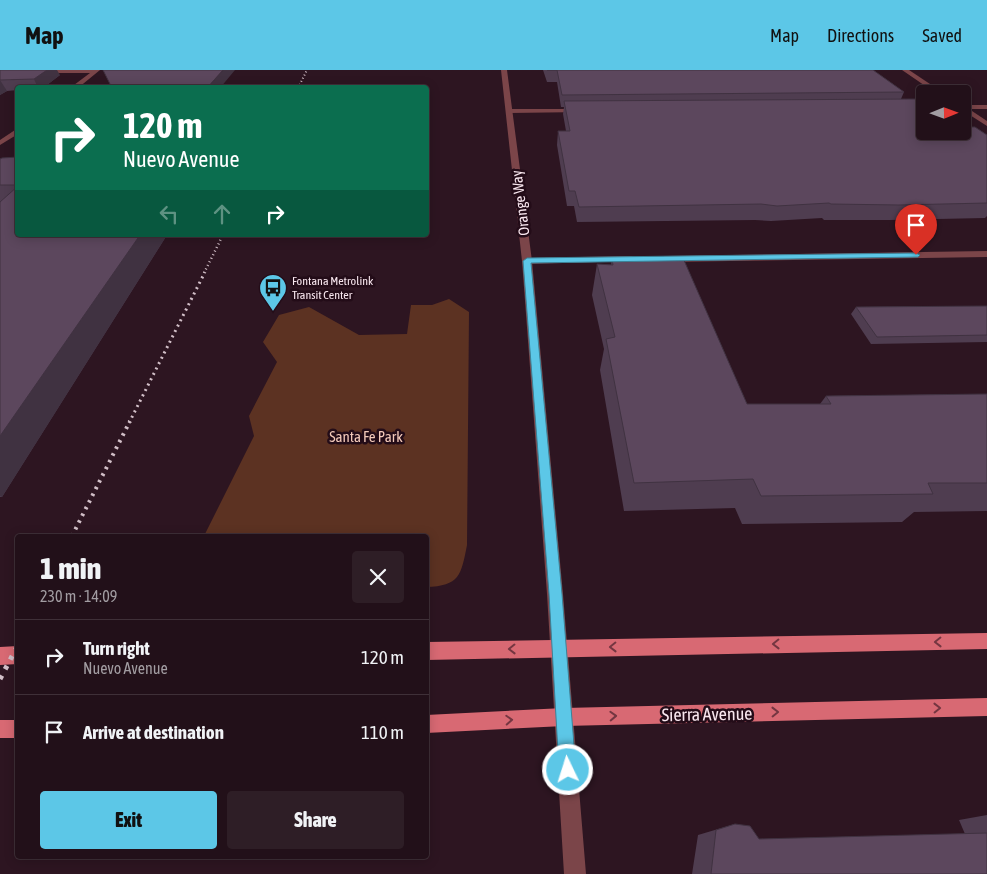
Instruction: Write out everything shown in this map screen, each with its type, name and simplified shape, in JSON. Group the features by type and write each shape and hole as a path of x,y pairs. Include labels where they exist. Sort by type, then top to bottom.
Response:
{"main road":[{"path":"429,651 987,641"},
{"path":"0,656 15,656"},
{"name":"Sierra Avenue","path":"429,724 564,717 987,707"},
{"path":"0,729 15,729"}],"street":[{"path":"36,71 96,70"},
{"path":"78,85 96,70"},
{"name":"Orange Way","path":"504,70 527,261 559,648 575,874"},
{"path":"905,70 928,85"},
{"path":"971,107 987,107"},
{"path":"509,111 592,110"},
{"path":"971,113 987,124"},
{"path":"0,143 15,132"},
{"path":"527,261 987,254"}],"green space":[{"name":"Santa Fe Park","path":"449,299 469,312 467,545 463,564 457,577 446,584 429,587 429,534 205,534 254,436 249,416 277,362 263,342 279,315 309,307 359,335 407,334 411,305 432,305"}],"building":[{"path":"0,70 47,70 34,79 0,80"},
{"path":"103,70 223,70 210,85 110,85"},
{"path":"557,70 873,70 904,92 562,95"},
{"path":"915,99 916,140 971,140 971,127 975,127 987,135 987,203 899,205 829,203 777,206 761,204 579,207 575,191 569,191 558,131 570,131 564,101"},
{"path":"15,157 15,185 0,185 0,159"},
{"path":"15,189 15,237 139,237 0,436 0,202"},
{"path":"612,258 683,258 747,404 831,404 826,396 987,394 987,483 928,483 933,494 761,496 753,479 634,483 606,339 615,337 597,264 613,265"},
{"path":"987,306 987,335 877,337 856,307"},
{"path":"735,824 750,826 759,839 987,833 987,874 711,874 716,830"}],"railway":[{"path":"300,85 307,70"},
{"path":"204,273 222,237"},
{"path":"129,423 205,272"},
{"path":"73,534 130,421"},
{"path":"0,679 15,651"}],"place":[{"name":"Fontana Metrolink Transit Center","path":"273,312"}],"route":[{"path":"568,770 527,261 916,255"}]}
